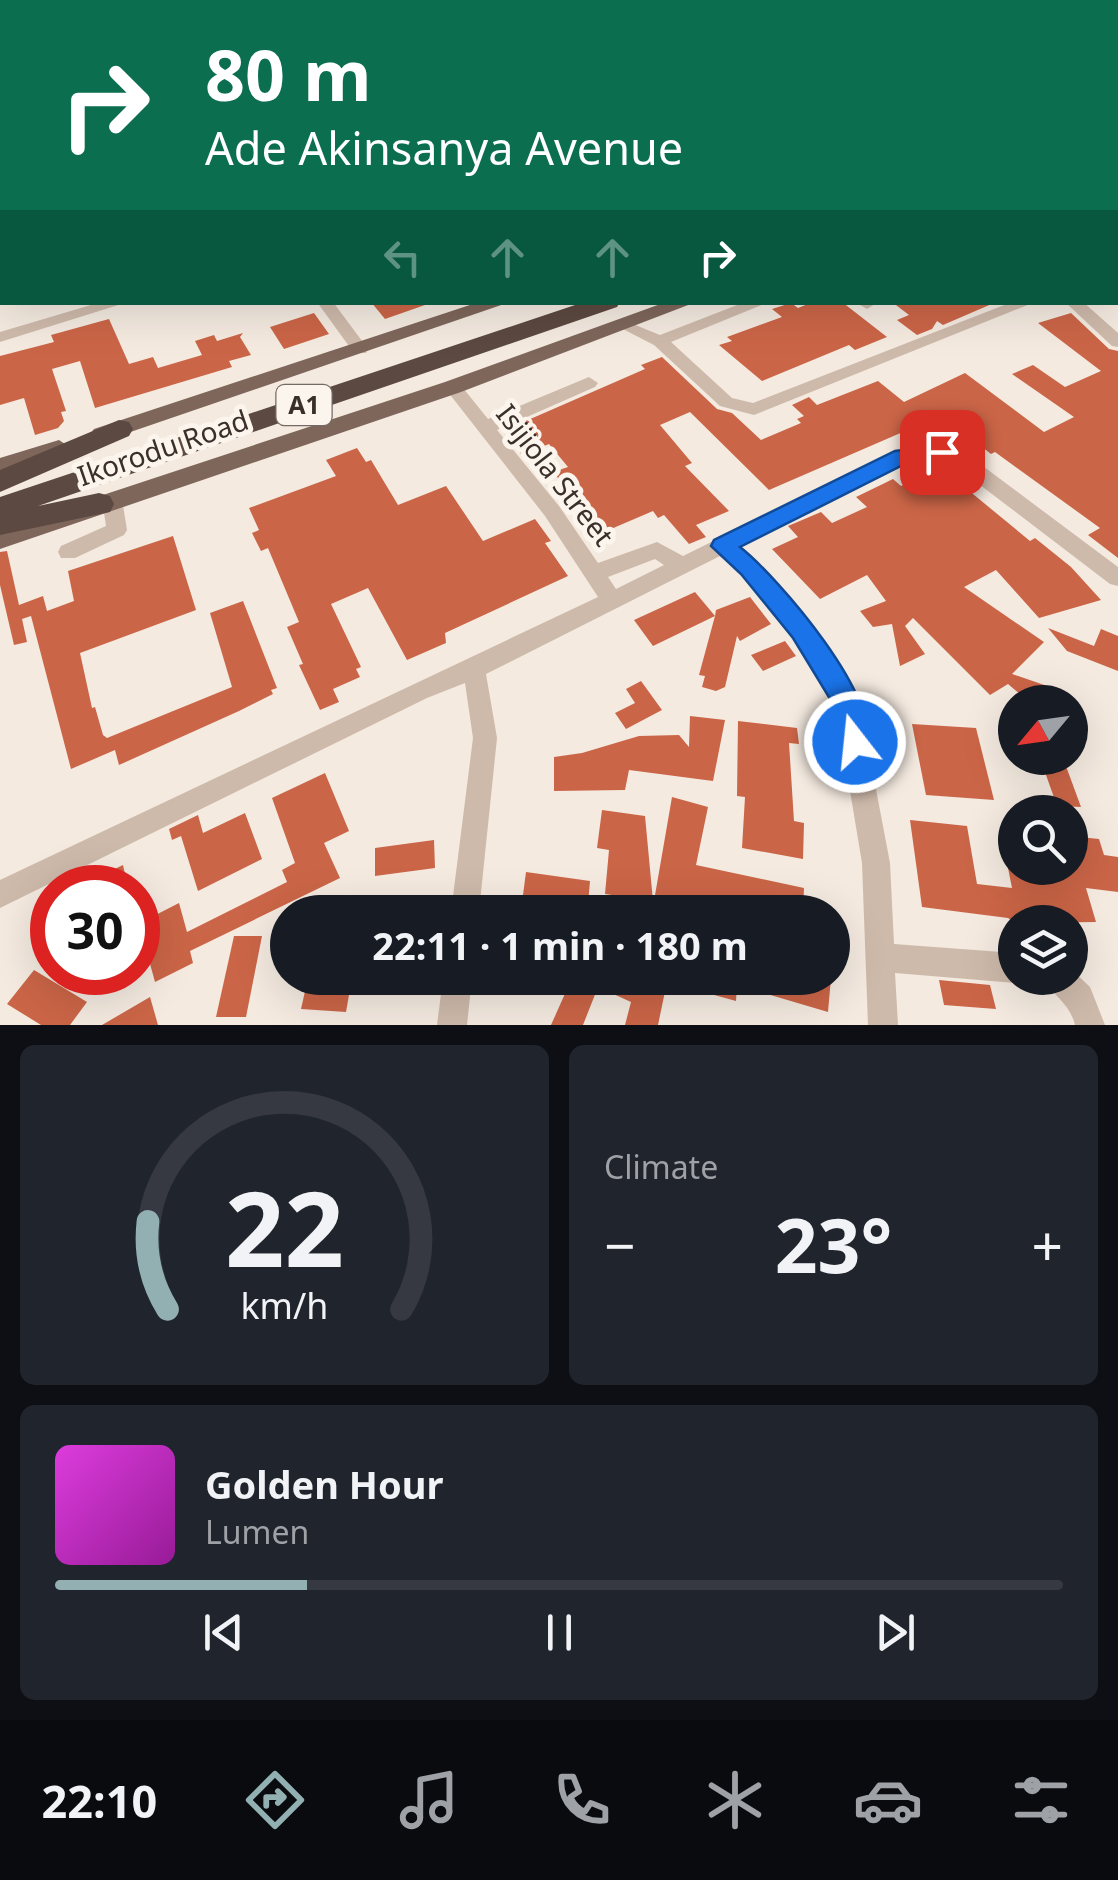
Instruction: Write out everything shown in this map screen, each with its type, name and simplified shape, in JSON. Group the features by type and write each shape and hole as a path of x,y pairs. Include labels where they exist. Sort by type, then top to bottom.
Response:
{"highway":[{"name":"Ikorodu Road","path":"0,484 540,305"},
{"name":"Ikorodu Road","path":"0,508 616,314"},
{"path":"0,484 120,429"},
{"path":"0,526 106,502"}],"main road":[{"name":"Ikorodu Road","path":"0,467 491,305"},
{"name":"Ikorodu Road","path":"0,539 453,388 616,314 668,305"}],"street":[{"path":"0,337 110,305"},
{"path":"328,305 360,349"},
{"path":"660,341 753,305"},
{"path":"616,314 660,341 726,402 754,410 1019,305"},
{"path":"1076,305 1118,342"},
{"path":"484,428 589,383"},
{"name":"Isijiola Street","path":"453,388 552,510 610,599"},
{"path":"0,894 419,691 474,669 903,456 942,452 957,457 1118,578"},
{"path":"68,552 118,530 106,502"},
{"path":"722,546 749,568 802,630 848,705 876,863 883,1025"},
{"path":"595,572 657,550 682,566"},
{"path":"467,895 486,738 474,669"},
{"path":"879,957 998,967"},
{"path":"452,1025 456,995"},
{"path":"1078,995 1086,1005 1090,1025"}],"building":[{"path":"373,305 425,305 385,319"},
{"path":"785,305 846,305 887,337 855,350 849,345 762,381 719,345 732,341 727,337 782,317 772,309"},
{"path":"896,305 989,305 943,325 937,321 932,329 917,335 897,320 909,315"},
{"path":"314,313 329,334 284,349 270,327"},
{"path":"1071,313 1109,349 1118,351 1118,558 1088,535 1100,528 995,452 991,454 942,415 769,490 690,412 660,425 692,463 685,466 729,511 696,525 706,537 689,544 664,515 658,518 653,511 604,532 553,472 568,467 549,444 522,455 503,431 645,369 641,365 662,357 717,409 732,413 761,440 801,423 797,419 804,416 792,405 809,397 817,405 878,381 904,402 965,373 1044,432 1074,417 1012,374 1033,365 1065,387 1101,371 1038,323"},
{"path":"109,319 129,364 153,357 158,368 202,355 195,341 214,335 217,341 243,333 240,337 251,355 229,361 232,367 95,408 80,361 52,369 66,411 61,412 64,421 58,428 35,435 24,398 0,405 0,356 54,342 51,335"},
{"path":"357,448 366,462 371,460 398,505 446,486 483,541 535,519 551,541 545,543 568,576 445,633 446,643 407,660 368,588 331,604 361,667 356,669 360,677 333,689 339,702 320,710 287,627 299,622 268,548 261,551 252,533 259,530 249,508 336,476 326,460"},
{"path":"939,466 1030,541 1035,538 1071,567 1101,600 1039,618 996,570 964,587 1044,642 1012,674 1044,685 998,685 998,690 990,695 913,618 905,626 925,654 900,666 892,624 873,627 860,611 886,601 867,575 820,599 772,549 798,537 788,526 821,512 832,523 867,507 856,497 893,479 901,486"},
{"path":"173,536 196,610 80,653 92,708 95,707 103,735 107,738 232,687 210,613 243,601 277,688 271,690 273,694 239,711 119,765 115,750 71,769 31,616 22,619 27,642 14,645 0,585 0,552 7,551 19,605 43,596 47,611 74,601 68,571"},
{"path":"695,592 715,616 653,646 634,620"},
{"path":"750,597 771,624 740,641 737,636 725,687 716,691 702,687 705,676 699,675 716,610"},
{"path":"1048,628 1094,646 1101,629 1118,636 1118,671 1067,651"},
{"path":"785,641 796,656 763,671 751,655"},
{"path":"641,681 662,710 626,729 615,713 635,703 626,689"},
{"path":"690,716 725,720 713,781 629,770 625,790 554,791 554,757 639,736 679,735 689,747"},
{"path":"738,721 797,728 799,744 789,743 794,821 804,823 803,859 742,848 745,797 737,796"},
{"path":"912,724 976,728 994,800 926,795"},
{"path":"325,773 349,831 324,843 340,878 305,895 270,895 270,912 190,951 193,963 160,980 160,913 179,903 187,932 287,882 282,870 295,863 272,798"},
{"path":"1046,775 1069,775 1077,795 1053,795"},
{"path":"672,797 708,807 696,865 804,888 804,895 655,895"},
{"path":"602,810 645,816 652,895 605,894 609,850 597,848"},
{"path":"245,813 262,859 198,891 181,836 172,840 169,829 198,815 203,833"},
{"path":"910,820 967,826 977,884 1012,888 1011,885 1088,885 1088,838 1099,839 1104,855 1118,857 1118,892 1086,888 1096,922 1088,922 1088,905 998,905 998,917 922,907"},
{"path":"434,840 435,868 375,876 375,848"},
{"path":"526,872 590,881 589,895 523,895"},
{"path":"234,936 262,936 246,1017 216,1017"},
{"path":"30,975 30,995 75,995 87,1002 70,1025 41,1025 7,1004"},
{"path":"939,980 990,985 996,1009 944,1005"},
{"path":"304,995 349,995 346,1012 301,1009"},
{"path":"564,995 595,995 583,1025 551,1025"},
{"path":"616,995 664,995 658,1025 625,1025 631,1002"},
{"path":"714,995 736,995 736,1001"},
{"path":"771,995 830,995 828,1012"},
{"path":"150,997 158,1025 102,1025"}],"route":[{"path":"855,742 848,705 802,630 749,568 722,546 903,456 942,452"}]}
